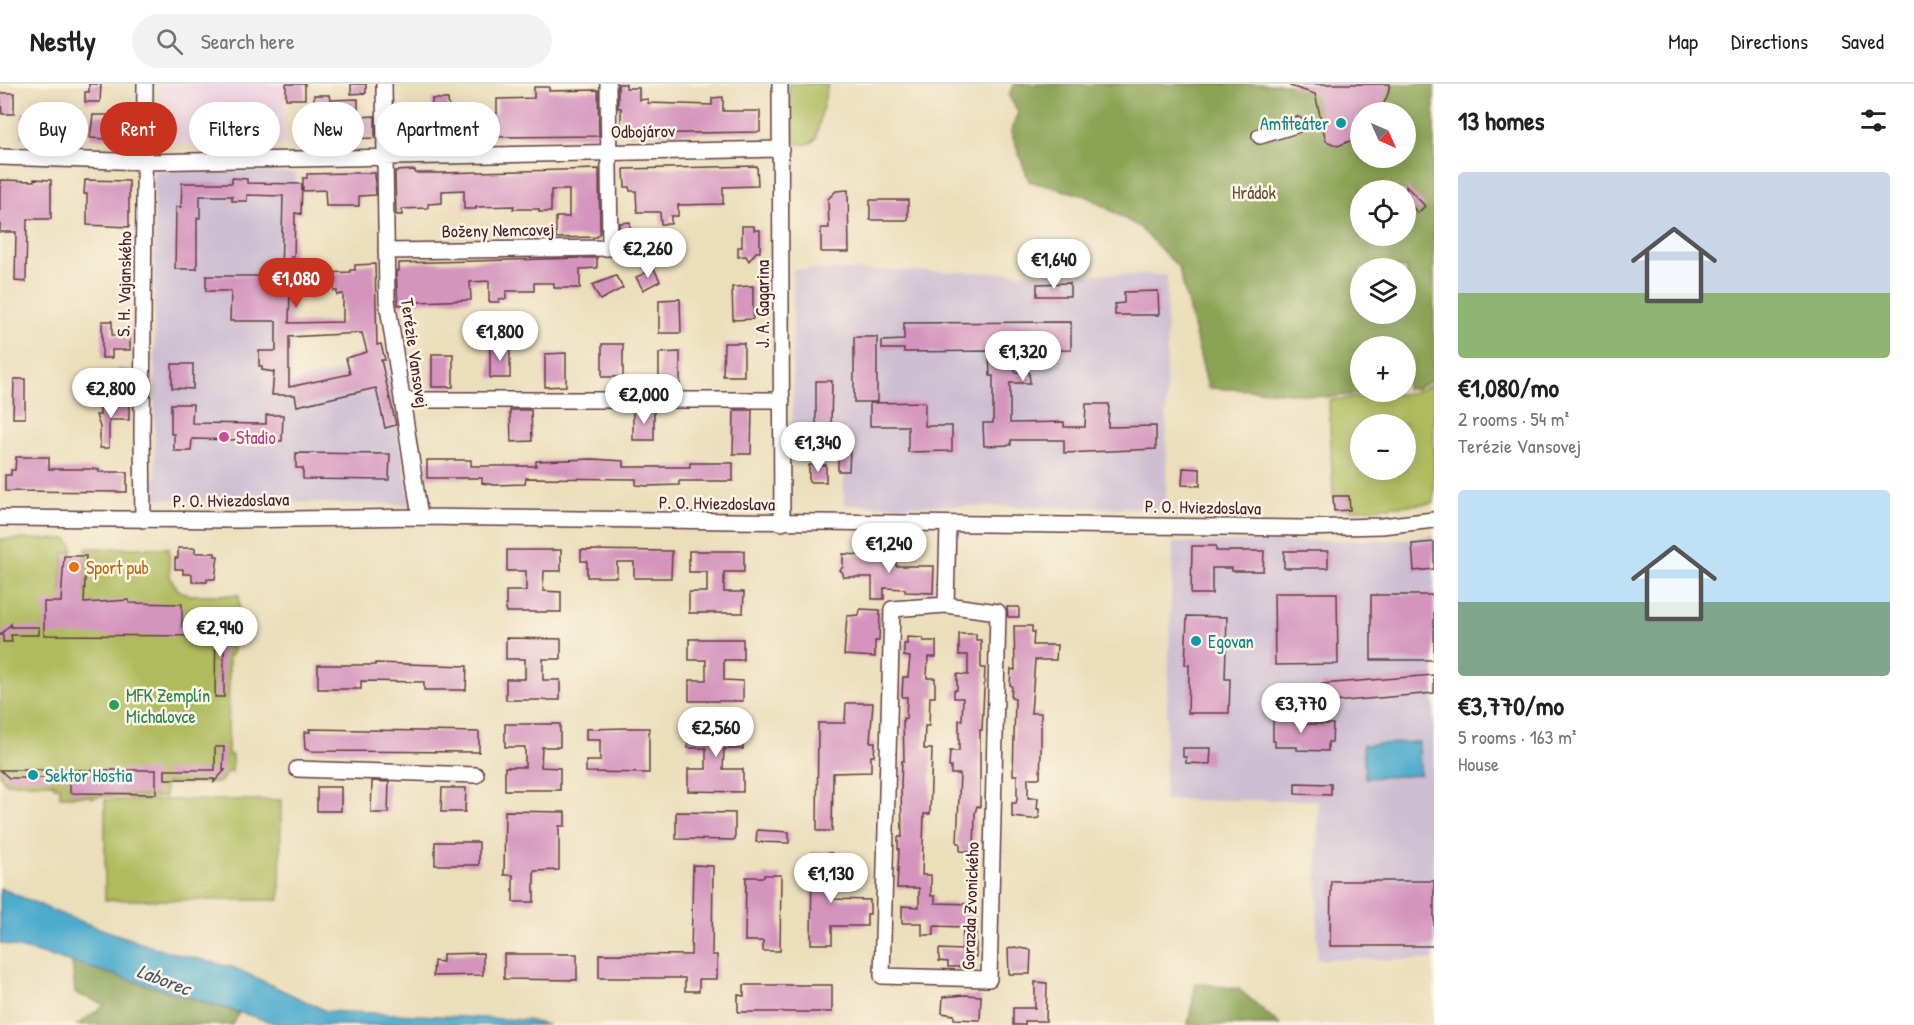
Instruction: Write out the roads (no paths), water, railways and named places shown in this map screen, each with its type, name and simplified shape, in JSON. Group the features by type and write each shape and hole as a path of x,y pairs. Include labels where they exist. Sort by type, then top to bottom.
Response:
{"street":[{"name":"S. H. Vajanského","path":"143,520 145,84"},
{"name":"Terézie Vansovej","path":"384,84 387,300 420,518"},
{"path":"608,84 609,151"},
{"name":"J. A. Gagarina","path":"780,84 782,523"},
{"path":"1260,136 1296,125"},
{"name":"Odbojárov","path":"0,157 145,162 781,149"},
{"name":"Boženy Nemcovej","path":"386,251 610,248 609,151"},
{"path":"402,400 782,400"},
{"name":"P. O. Hviezdoslava","path":"0,518 143,520 420,518 1301,528 1382,526 1434,520"},
{"path":"946,605 948,525"},
{"name":"Gorazda Zvonického","path":"946,605 998,612 989,979 882,976 892,609 946,605"},
{"path":"297,769 476,775"}],"water":[{"path":"1419,742 1420,775 1365,778 1363,745"},
{"name":"Laborec","path":"0,888 68,917 158,949 235,968 326,1011 527,1020 548,1025 281,1025 72,962 0,943"}],"place":[{"name":"Amfiteáter","path":"1341,123"},
{"name":"Stadio","path":"224,437"},
{"name":"Sport pub","path":"74,567"},
{"name":"Egovan","path":"1196,641"},
{"name":"MFK Zemplín Michalovce","path":"114,705"},
{"name":"Sektor Hostia","path":"33,775"}],"park label":[{"name":"Hrádok","path":"1254,192"}]}
